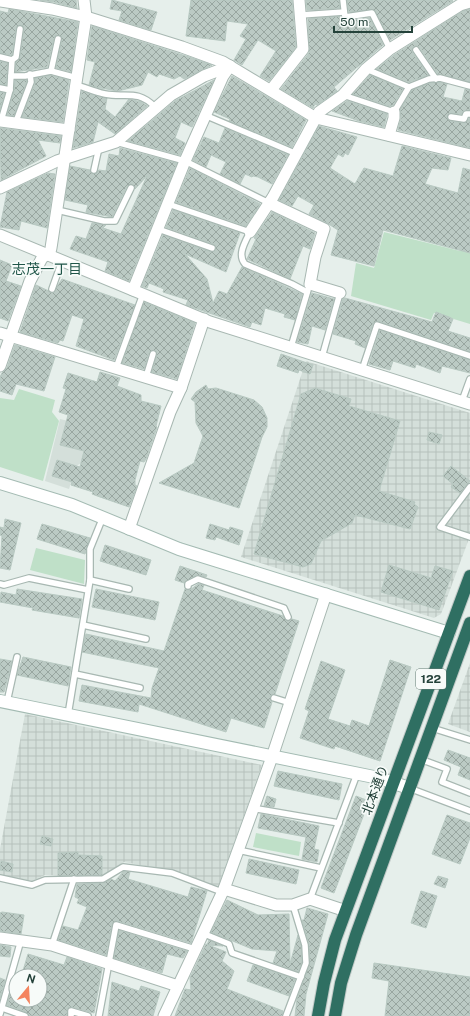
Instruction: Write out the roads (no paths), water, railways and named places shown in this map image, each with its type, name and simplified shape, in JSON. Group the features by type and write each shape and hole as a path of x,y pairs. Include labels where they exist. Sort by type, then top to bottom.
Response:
{"highway":[{"name":"北本通り","path":"318,1016 330,961 346,910 470,576"},
{"name":"122","path":"335,1016 347,960 470,624"}],"street":[{"path":"0,366 5,334 42,258 51,248 78,82 86,17 84,0"},
{"path":"271,90 303,49 299,0"},
{"path":"0,1 52,9 86,17 182,47 211,57 230,66 316,118 470,155"},
{"path":"250,232 269,203 319,112 343,95 366,69 390,50 462,2"},
{"path":"0,188 65,158 116,142 155,107 190,83 230,66"},
{"path":"138,292 158,229 168,204 223,76 230,66"},
{"path":"389,135 394,118 394,112"},
{"path":"0,121 69,130"},
{"path":"269,203 324,229 315,257 308,288 340,293"},
{"path":"1,237 47,254 204,319 466,402"},
{"path":"129,529 170,412 181,388 204,319"},
{"path":"5,334 181,388"},
{"path":"0,483 103,517 179,549 448,633"},
{"path":"164,1016 223,891 252,808 272,757 326,594"},
{"path":"4,702 357,774 393,782 409,788"},
{"path":"223,891 276,905 293,905 310,899 346,910"},
{"path":"0,938 52,945 178,986"}],"lane":[{"path":"343,0 345,17 372,13 390,50"},
{"path":"300,15 344,12"},
{"path":"0,121 10,90 12,60 16,57 20,29"},
{"path":"51,71 58,39"},
{"path":"416,50 436,78"},
{"path":"0,57 12,60"},
{"path":"366,69 409,87"},
{"path":"11,76 25,76 51,71 103,94 126,94 138,96 149,101 155,107"},
{"path":"15,124 31,82 30,74"},
{"path":"343,95 394,112 409,87 436,78 470,86"},
{"path":"0,88 10,90"},
{"path":"451,117 464,119 466,114 470,114"},
{"path":"207,116 297,154"},
{"path":"116,142 186,161 269,203"},
{"path":"94,170 98,152 97,148"},
{"path":"57,210 104,221 115,220 131,188"},
{"path":"168,204 250,232 242,251 242,260 245,264 292,284 308,288 291,347"},
{"path":"158,229 212,248"},
{"path":"52,289 62,261"},
{"path":"116,368 138,292"},
{"path":"322,357 340,293"},
{"path":"362,370 377,325 470,356"},
{"path":"146,377 153,354"},
{"path":"466,402 470,379"},
{"path":"470,487 440,528 470,537"},
{"path":"68,715 90,580 90,549 103,517"},
{"path":"0,584 4,585 29,578 88,590"},
{"path":"188,586 188,584 198,579 284,608 288,616"},
{"path":"90,580 129,589"},
{"path":"83,625 146,639"},
{"path":"4,702 17,657"},
{"path":"75,674 140,688"},
{"path":"274,698 290,703"},
{"path":"431,728 470,740"},
{"path":"420,759 447,769 442,782 470,793"},
{"path":"310,899 357,774"},
{"path":"409,788 470,811"},
{"path":"252,808 338,823"},
{"path":"238,850 321,868"},
{"path":"0,878 32,884 45,880 103,879 123,867 172,873 223,891"},
{"path":"52,945 74,879"},
{"path":"286,1016 306,963 304,945 293,905"},
{"path":"99,1016 116,925 195,949"},
{"path":"202,933 229,944 232,953 301,977"},
{"path":"21,940 1,1011 25,1016"},
{"path":"71,1016 71,1011 88,1016"}],"district":[{"name":"志茂一丁目","path":"47,269"}]}
